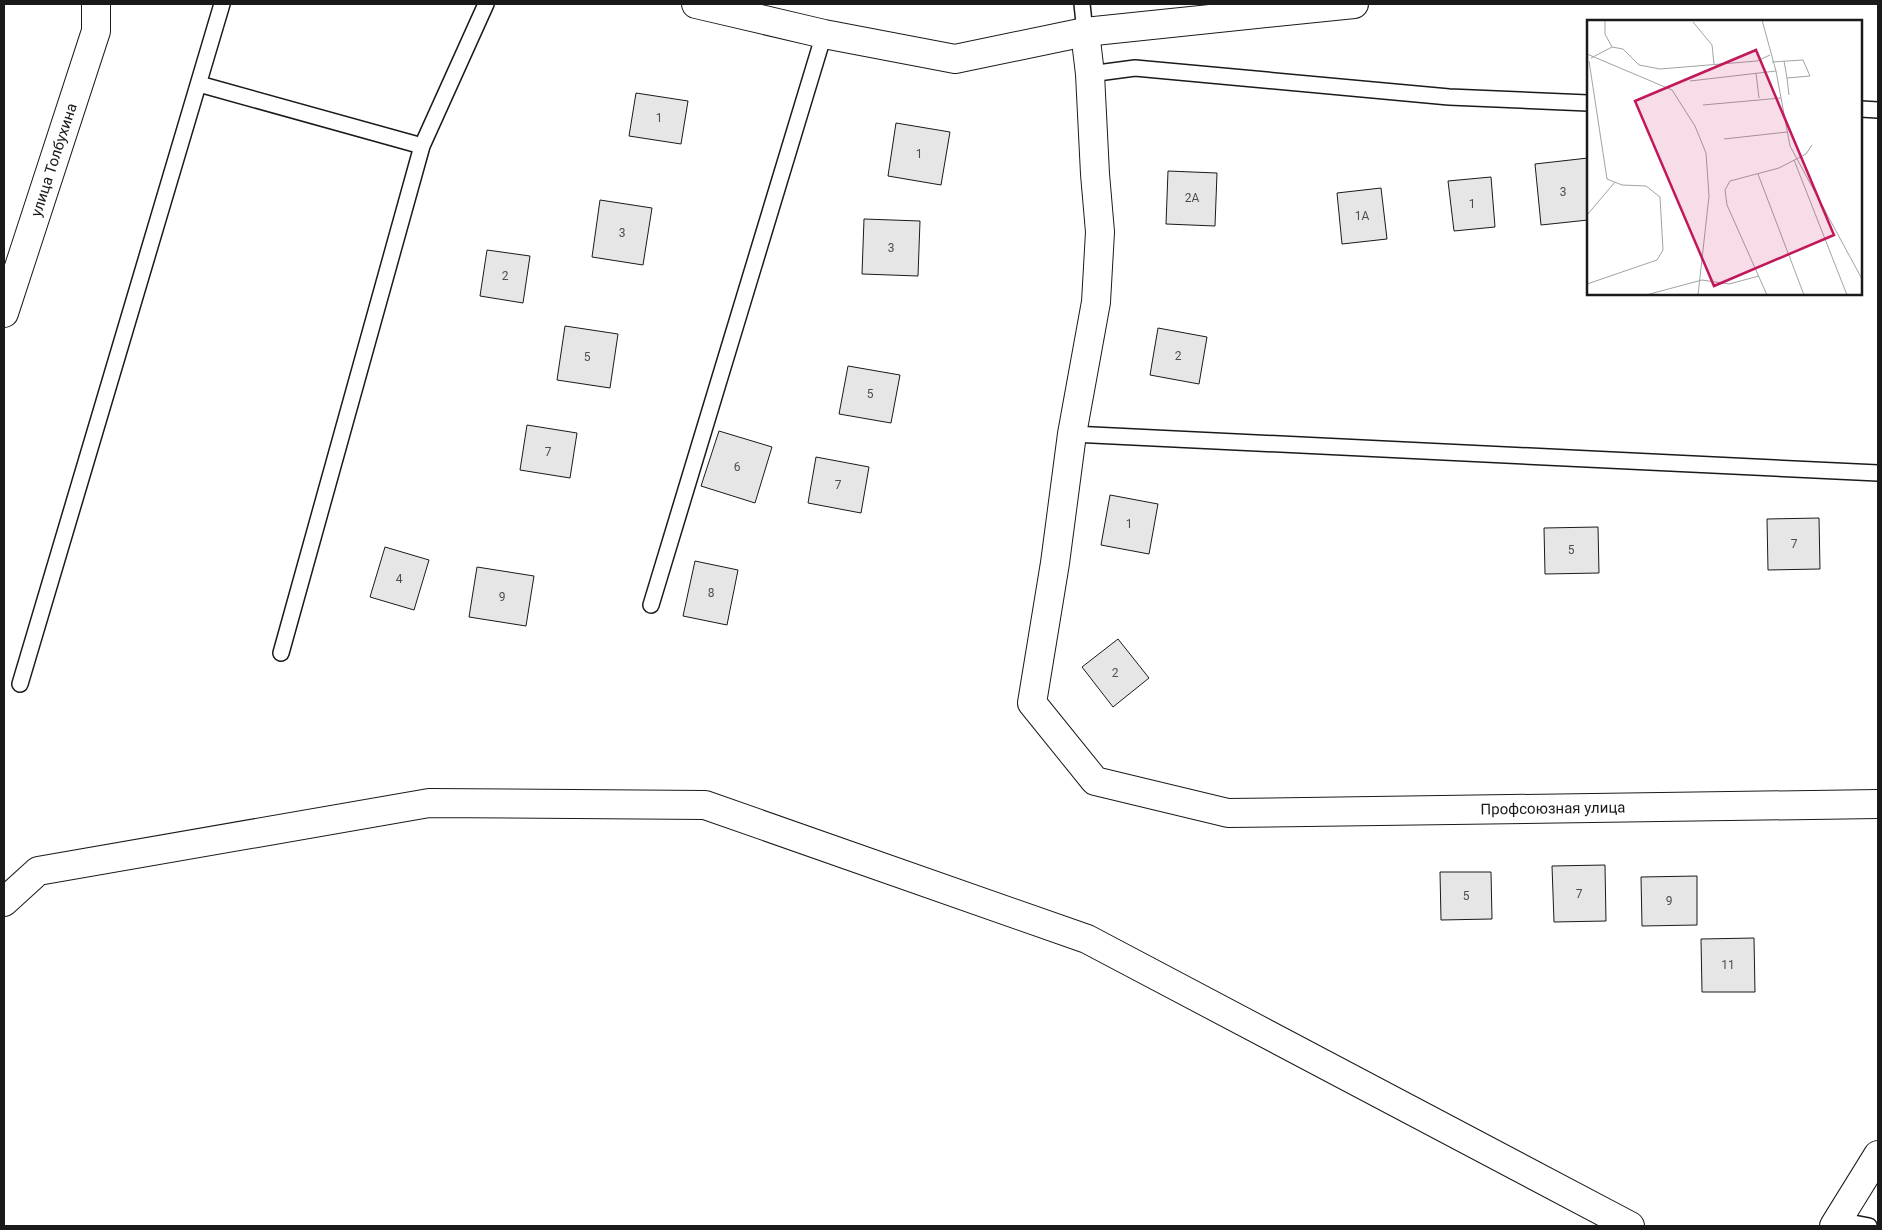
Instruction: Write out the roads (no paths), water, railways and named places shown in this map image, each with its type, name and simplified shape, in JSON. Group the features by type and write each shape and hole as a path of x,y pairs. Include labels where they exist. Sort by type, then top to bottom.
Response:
{"street":[{"name":"улица Толбухина","path":"4,313 96,31 96,4"},
{"path":"696,4 824,34 955,59 1085,32 1354,4"},
{"name":"Профсоюзная улица","path":"1085,32 1090,74 1100,232 1096,302 1072,434 1055,563 1032,703 1094,781 1228,813 1878,804"},
{"path":"4,902 38,871 429,803 705,805 1087,939 1630,1226"},
{"path":"1836,1223 1878,1155"}],"lane":[{"path":"20,684 222,4"},
{"path":"281,653 422,146 486,4"},
{"path":"1082,4 1085,32"},
{"path":"651,605 824,34"},
{"path":"1090,74 1135,68 1449,97 1587,103"},
{"path":"199,84 422,146"},
{"path":"1862,109 1878,110"},
{"path":"1072,434 1878,473"},
{"path":"1836,1223 1869,1226"}]}
